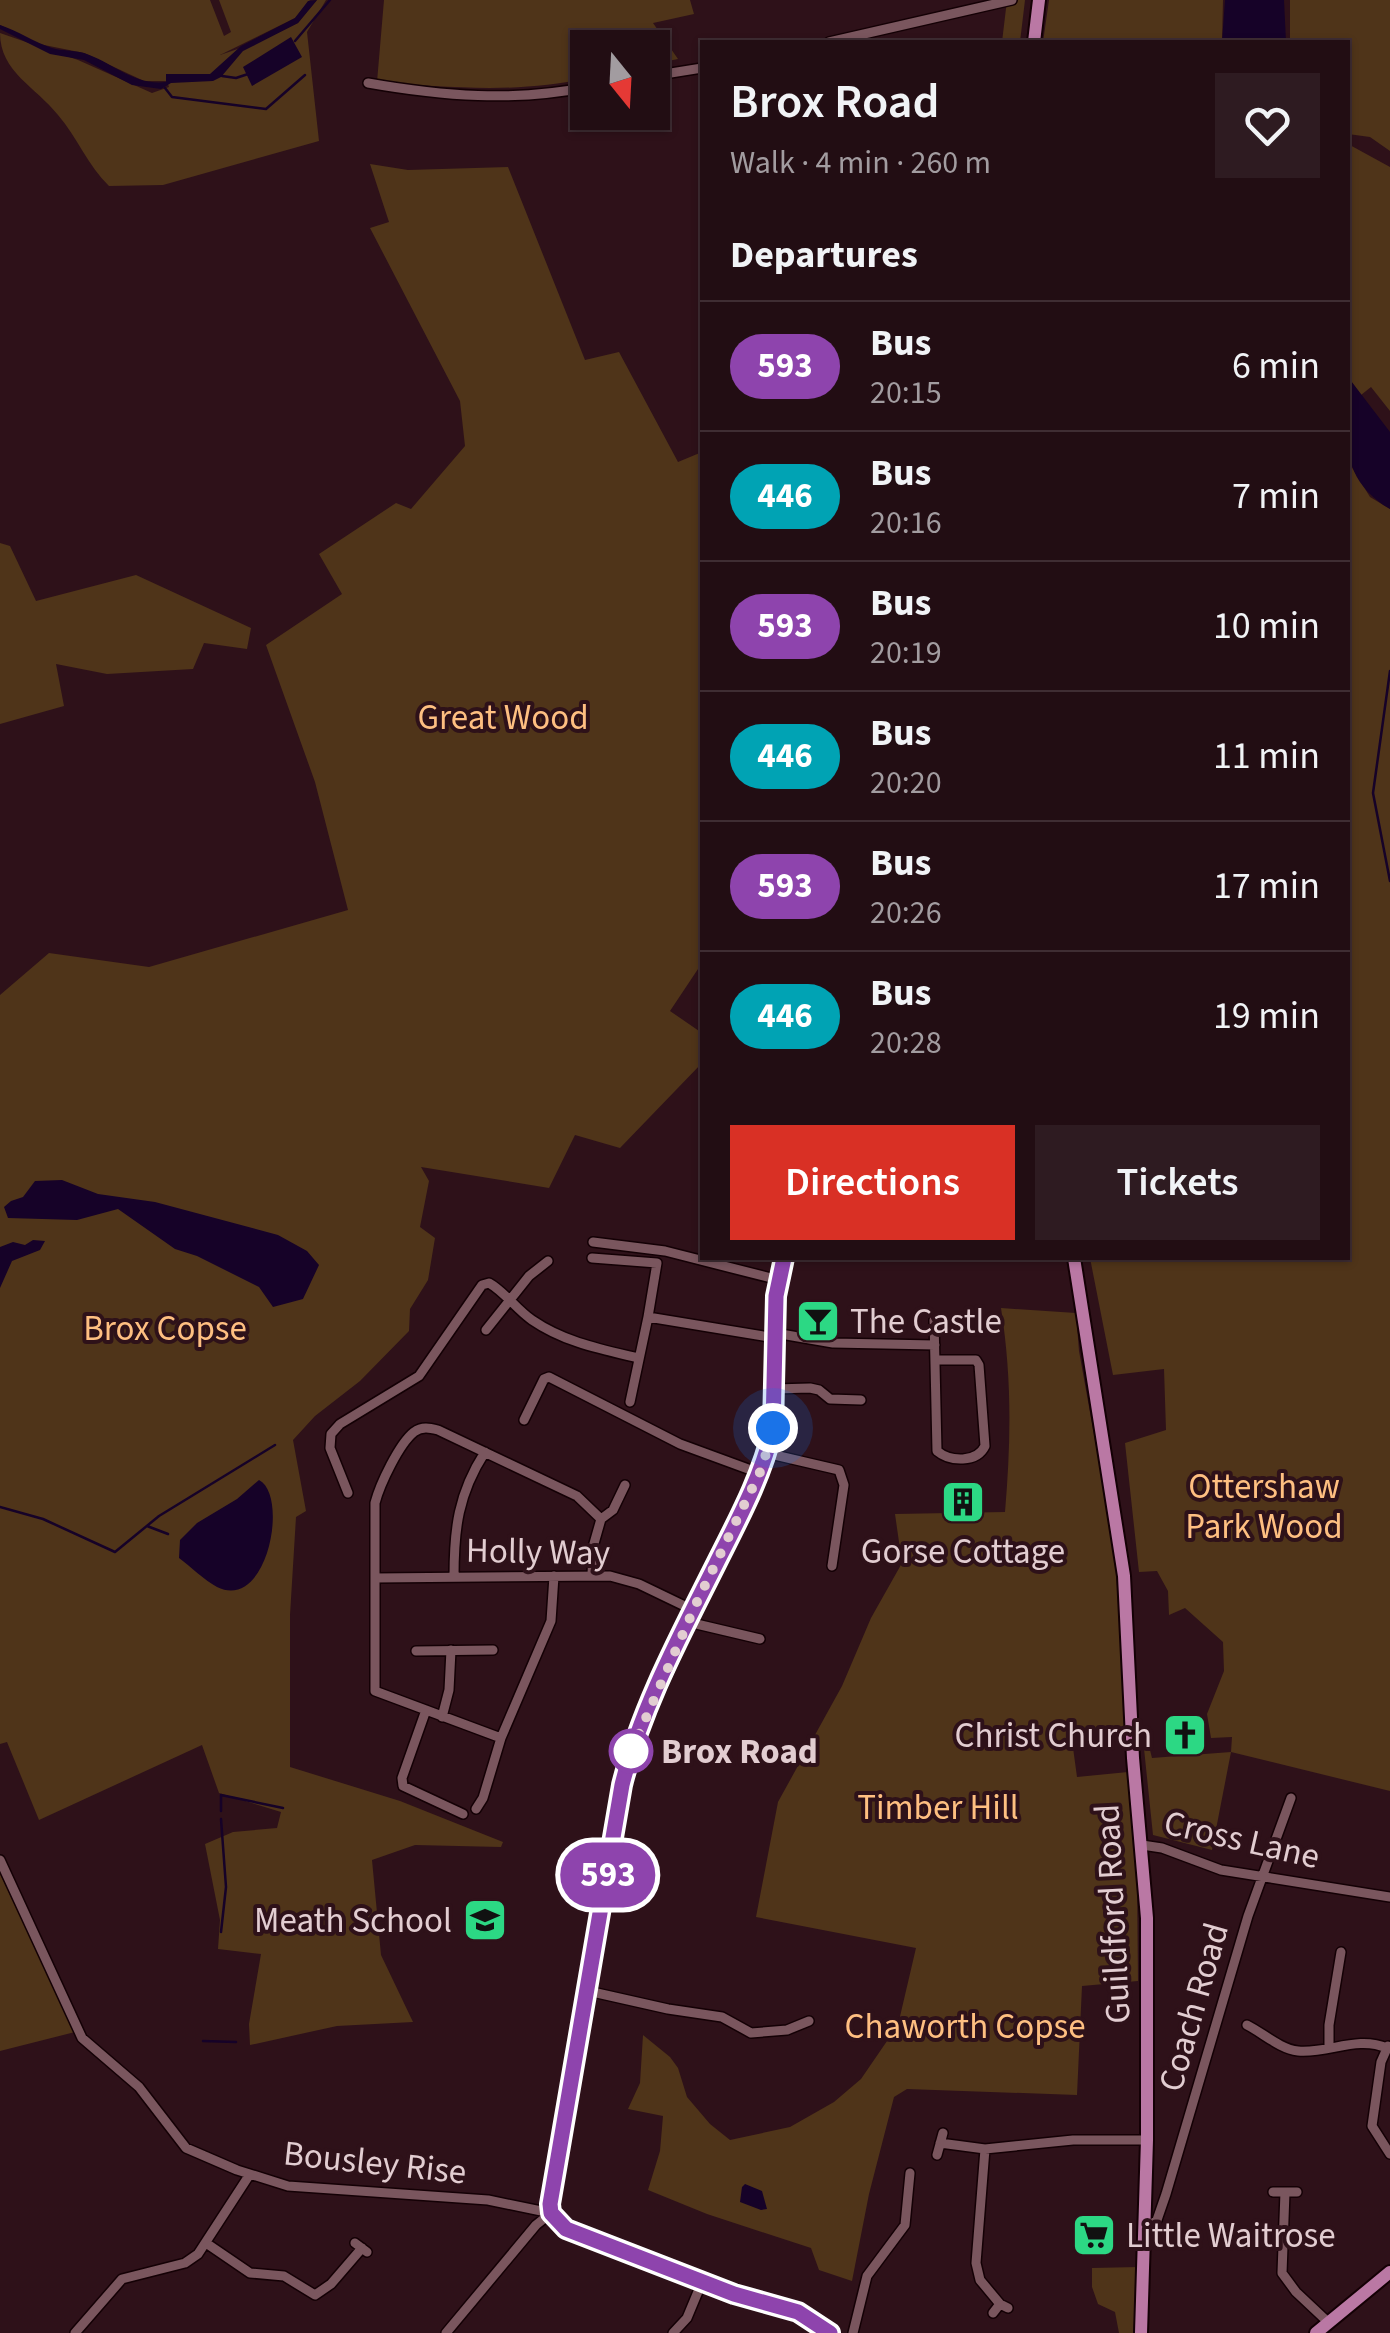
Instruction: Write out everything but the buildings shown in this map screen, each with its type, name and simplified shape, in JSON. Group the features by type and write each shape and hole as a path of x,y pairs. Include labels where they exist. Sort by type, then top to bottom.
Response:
{"main road":[{"path":"1034,40 1038,0"},
{"name":"Guildford Road","path":"1074,1260 1124,1576 1133,1758 1147,1918 1146,2229 1141,2333"},
{"path":"1316,2333 1390,2272"}],"street":[{"path":"838,40 1012,0"},
{"path":"670,73 700,68"},
{"path":"368,83 490,97 544,96 570,91"},
{"path":"592,1242 665,1251 700,1260"},
{"path":"592,1258 657,1263 630,1402"},
{"path":"700,1260 779,1280"},
{"path":"446,2333 551,2213 628,1759 766,1454 773,1428 775,1336 784,1260"},
{"path":"486,1330 529,1276 548,1261"},
{"path":"348,1493 330,1448 329,1438 334,1429 419,1376 482,1284 496,1287 534,1322 573,1342 638,1358"},
{"path":"648,1317 833,1343 935,1345"},
{"path":"934,1320 937,1451 951,1458 975,1457 985,1446 979,1365 976,1360 935,1360"},
{"path":"524,1420 544,1379 549,1377 680,1444 759,1473"},
{"path":"774,1389 810,1388 830,1399 861,1400"},
{"path":"375,1691 375,1503 380,1486 416,1430 438,1430 577,1496 601,1519"},
{"path":"454,1577 454,1528 484,1452"},
{"path":"766,1454 839,1470 844,1485 832,1566"},
{"path":"592,1576 593,1546 601,1519 613,1510 626,1485"},
{"path":"476,1809 501,1738 551,1621 554,1576"},
{"name":"Holly Way","path":"375,1578 610,1576 629,1581 690,1616 758,1636"},
{"path":"442,1717 449,1690 451,1650"},
{"path":"416,1651 492,1650"},
{"path":"362,1691 375,1691 501,1738"},
{"path":"426,1710 402,1778 403,1786 463,1814"},
{"name":"Coach Road","path":"1146,2229 1157,2220 1166,2194 1261,1876 1291,1798"},
{"name":"Cross Lane","path":"1142,1845 1162,1848 1221,1870 1390,1897"},
{"name":"Bousley Rise","path":"0,1860 82,2038 138,2088 186,2148 288,2186 488,2200 551,2213"},
{"path":"1330,2048 1329,2025 1341,1952"},
{"path":"1326,1963 1338,1965"},
{"path":"588,1991 668,2010 722,2017 751,2033 786,2030 809,2021"},
{"path":"1247,2025 1290,2050 1313,2051 1361,2043 1388,2046 1381,2062 1372,2126 1390,2154"},
{"path":"937,2155 941,2138 985,2150 1073,2140 1147,2140"},
{"path":"985,2150 976,2262 980,2280 1000,2308"},
{"path":"853,2333 867,2276 904,2225 910,2173"},
{"path":"75,2333 122,2279 185,2263 206,2243 250,2174"},
{"path":"1297,2192 1279,2192 1282,2272 1328,2323"},
{"path":"551,2213 566,2229 702,2282 798,2312 830,2333"},
{"path":"206,2243 250,2273 284,2276 315,2295 332,2284 361,2248"},
{"path":"673,2333 688,2318 702,2282"}],"green space":[{"path":"0,0 210,0 224,36 231,32 219,0 310,0 295,18 220,55 298,23 317,0 326,0 307,32 319,141 163,185 109,186 58,115 13,69 0,33 78,60 152,93 169,87 167,81 144,81 84,53 39,44 0,25"},
{"path":"384,0 690,0 694,14 653,23 658,30 570,30 570,81 509,88 377,82"},
{"path":"1007,0 1025,0 1020,40 1002,40"},
{"path":"1049,0 1223,0 1222,40 1043,40"},
{"path":"1290,0 1390,0 1390,151 1370,137 1350,134 1350,40 1290,40"},
{"path":"1350,145 1390,167 1390,411 1371,387 1361,395 1350,380"},
{"path":"370,164 408,170 508,167 585,360 619,352 678,462 700,453 700,966 670,1011 700,1032 700,1065 620,1148 575,1135 549,1188 421,1167 429,1181 420,1227 435,1238 428,1280 410,1309 409,1331 293,1440 306,1511 296,1517 290,1615 290,1767 400,1801 503,1842 501,1847 415,1845 372,1860 381,1955 413,2022 337,2026 250,2045 249,2024 261,1954 218,1949 220,1920 205,1844 233,1832 277,1828 281,1812 219,1793 202,1745 39,1820 7,1742 0,1744 0,995 49,953 149,967 348,910 315,782 266,645 342,594 319,554 396,503 411,509 465,446 460,401 370,228 389,222"},
{"name":"Ottershaw Park Wood","path":"1350,464 1370,497 1390,509 1390,1791 1231,1752 1232,1737 1211,1738 1207,1714 1224,1671 1223,1642 1185,1608 1169,1615 1168,1591 1157,1571 1139,1572 1125,1443 1166,1430 1164,1369 1113,1375 1090,1260 1350,1260"},
{"path":"0,543 10,546 36,601 136,575 251,628 247,649 204,643 193,669 107,674 56,664 64,706 0,724"},
{"name":"Timber Hill","path":"1001,1308 1076,1313 1079,1351 1115,1552 1125,1727 1071,1733 1077,1777 1128,1772 1137,1876 1138,1981 1082,1986 1077,2095 907,2089 894,2097 852,2281 819,2270 811,2248 648,2190 660,2151 663,2116 628,2109 640,2083 643,2035 670,2057 678,2068 687,2097 730,2140 790,2127 834,2102 861,2079 898,2025 916,1948 756,1917 778,1802 842,1686 871,1618 902,1563 895,1514 1005,1512 1009,1410"},
{"path":"1147,1738 1152,1758 1231,1752 1212,1850 1153,1835 1143,1739"},
{"path":"0,1874 75,2032 0,2051"},
{"path":"1139,2267 1133,2333 1119,2333 1115,2312 1098,2304 1092,2287 1092,2268"}],"shaded area":[{"path":"317,0 298,23 243,51 221,77 213,81 171,83 161,89 132,85 84,60 50,54 0,29 0,25 52,48 84,53 133,77 166,82 166,74 210,74 241,46 295,18 308,1"},
{"path":"1225,0 1284,0 1286,40 1222,40"},
{"path":"291,37 302,57 252,86 243,67"},
{"path":"1350,380 1390,432 1390,509 1361,483 1353,468"},
{"path":"62,1180 98,1194 155,1202 278,1235 307,1251 319,1265 303,1299 273,1307 259,1287 175,1249 118,1209 77,1220 8,1218 4,1207 23,1197 35,1181"},
{"path":"33,1240 45,1241 40,1250 12,1261 0,1288 0,1247 13,1242 25,1245"},
{"path":"259,1480 268,1490 272,1507 272,1527 261,1568 249,1583 235,1590 217,1587 179,1558 180,1540 197,1523 237,1499"},
{"path":"745,2184 762,2191 767,2209 740,2202"}],"waterway":[{"path":"295,41 330,0"},
{"path":"222,76 236,78 248,74"},
{"path":"165,88 172,97 266,109 305,75"},
{"path":"1390,671 1373,793 1390,881"},
{"path":"0,1507 43,1519 115,1552 159,1516 275,1445"},
{"path":"147,1526 168,1534"},
{"path":"221,1811 221,1795 283,1808"},
{"path":"221,1819 226,1887 221,1932"},
{"path":"203,2041 236,2042"}],"bus line":[{"name":"593","path":"783,1260 776,1296 773,1428 762,1468 696,1604 628,1759 550,2204 551,2213 566,2229 734,2294 798,2312 830,2333"}],"place":[{"name":"The Castle","path":"818,1321"},
{"name":"Gorse Cottage","path":"963,1502"},
{"name":"Christ Church","path":"1185,1735"},
{"name":"Brox Road","path":"631,1751"},
{"name":"Meath School","path":"485,1920"},
{"name":"Little Waitrose","path":"1094,2235"}],"route":[{"path":"631,1751 628,1759 696,1604 762,1468 773,1428"}],"park label":[{"name":"Great Wood","path":"503,717"},
{"name":"Brox Copse","path":"165,1328"},
{"name":"Chaworth Copse","path":"965,2026"}]}
